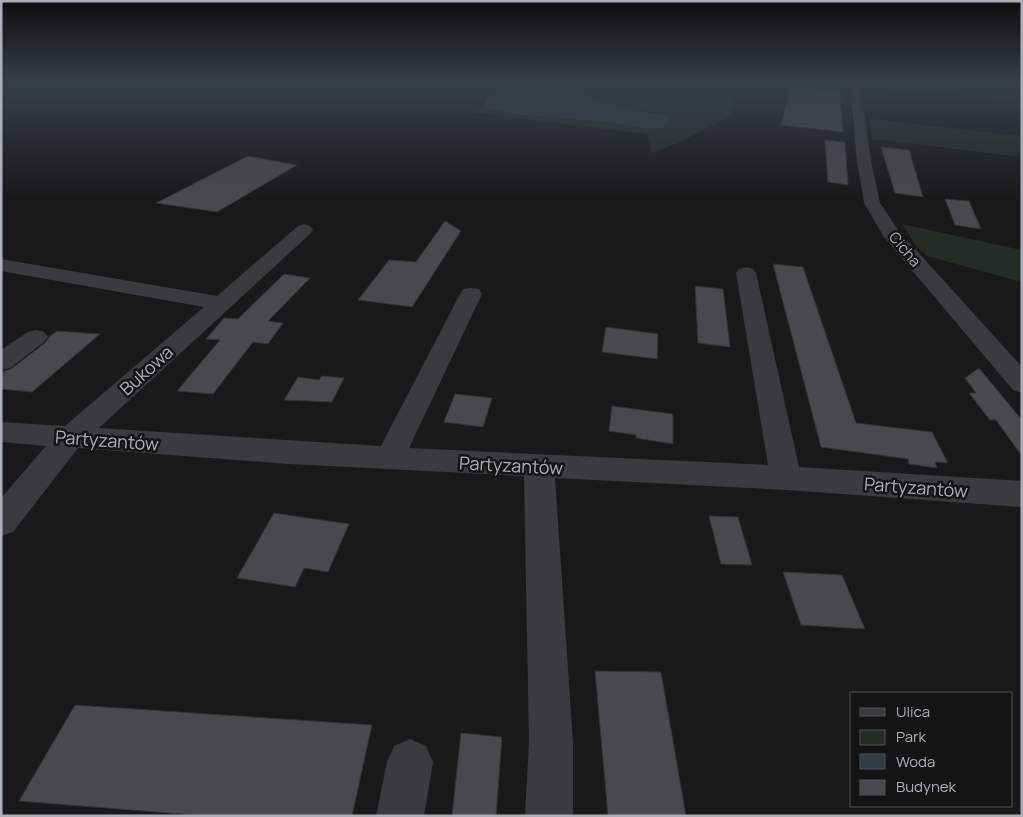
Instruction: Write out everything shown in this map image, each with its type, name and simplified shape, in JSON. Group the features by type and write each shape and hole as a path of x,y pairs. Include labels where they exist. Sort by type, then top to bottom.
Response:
{"street":[{"name":"Cicha","path":"859,121 864,161 872,203 891,233 1022,384"},
{"name":"Bukowa","path":"1,522 70,438 304,230"},
{"path":"1,265 222,303"},
{"path":"746,273 786,478"},
{"path":"389,459 471,294"},
{"path":"1,362 36,337"},
{"name":"Partyzantów","path":"1,432 389,459 786,478 1022,494"},
{"path":"539,466 551,742 549,816"},
{"path":"400,816 410,762"}],"green space":[{"path":"542,121 598,121 659,129 656,121 721,121 678,143 652,153 647,134"},
{"path":"870,121 889,121 1022,136 1022,157 872,139"},
{"path":"902,224 1022,250 1022,282 927,256 917,247"}],"water":[{"path":"599,121 669,121 665,127 650,129"}],"building":[{"path":"782,121 842,121 843,132 781,125"},
{"path":"825,140 845,142 848,185 828,182"},
{"path":"881,147 909,150 923,197 895,193"},
{"path":"248,156 297,165 217,212 156,203"},
{"path":"945,199 969,201 981,229 955,225"},
{"path":"445,221 461,231 412,307 358,300 389,260 416,262"},
{"path":"773,264 803,267 856,423 932,432 948,463 935,462 937,468 909,464 908,459 821,447"},
{"path":"284,274 310,278 268,321 283,323 268,344 253,342 213,394 177,391 220,340 206,339 224,318 238,319"},
{"path":"695,286 723,289 730,347 698,343"},
{"path":"606,327 658,334 657,359 602,352"},
{"path":"57,331 100,334 32,392 1,389 1,372 11,369 45,343"},
{"path":"979,368 1022,420 1022,456 996,420 990,420 969,393 976,393 965,378"},
{"path":"322,376 344,378 332,402 284,400 298,377 319,380"},
{"path":"455,394 492,398 483,427 444,422"},
{"path":"612,406 673,414 673,444 609,431"},
{"path":"274,513 349,524 328,572 304,568 295,587 237,578"},
{"path":"709,516 738,517 752,565 721,564"},
{"path":"783,572 842,575 865,629 801,625"},
{"path":"595,671 661,672 686,816 608,816"},
{"path":"75,705 372,725 352,816 207,816 19,801"},
{"path":"461,733 502,737 496,816 452,816"}]}
